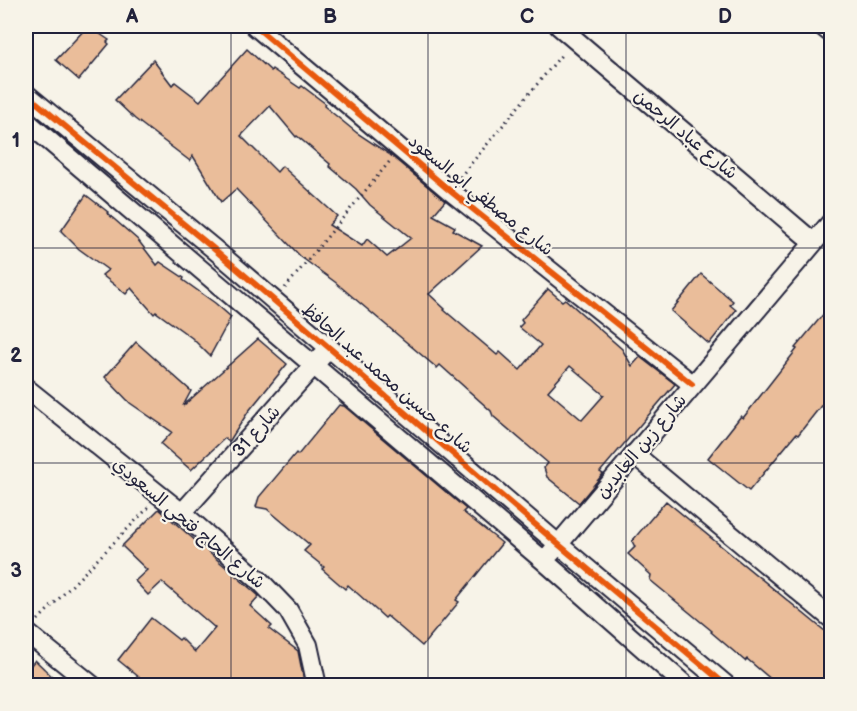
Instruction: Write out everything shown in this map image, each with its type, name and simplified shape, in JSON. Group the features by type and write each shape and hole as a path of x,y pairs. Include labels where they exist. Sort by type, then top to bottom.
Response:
{"street":[{"name":"شارع مصطفي ابو السعود","path":"255,26 449,190 692,384"},
{"name":"شارع عباد الرحمن","path":"559,26 813,242"},
{"path":"822,26 831,34"},
{"name":"شارع حسين محمد عبد الحافظ","path":"26,94 274,301 727,686"},
{"name":"شارع حسين محمد عبد الحافظ","path":"26,121 544,561 687,686"},
{"name":"شارع زين العابدين","path":"544,561 831,221"},
{"name":"شارع 31","path":"182,513 315,366 328,347"},
{"name":"شارع الحاج فتحي السعودي","path":"26,388 182,513 260,581 288,610 308,645 317,686"},
{"path":"634,454 831,619"},
{"path":"26,632 93,686"}],"path":[{"path":"449,190 575,39"},
{"path":"274,301 400,148"},
{"path":"26,632 159,496"}],"building":[{"path":"88,26 109,40 107,42 109,44 79,80 56,60"},
{"path":"247,49 271,71 272,69 300,88 302,86 326,104 324,106 357,133 389,154 445,201 433,215 455,227 453,230 482,246 429,294 444,310 497,355 500,352 520,370 541,345 519,327 523,323 521,320 548,289 562,301 565,299 622,349 632,366 640,357 675,384 600,472 603,474 579,503 547,477 544,468 548,463 493,416 491,411 440,365 437,368 335,282 301,257 236,189 221,202 193,156 190,161 135,119 115,100 153,60 172,85 175,82 200,101","holes":["270,106 296,137 330,164 329,166 356,189 370,205 411,238 387,257 367,239 362,246 329,225 337,216 282,166 277,172 241,136","570,366 604,395 582,420 548,391"]},
{"path":"86,195 138,240 157,265 160,262 184,278 183,280 231,317 210,356 192,338 156,312 154,314 131,288 126,294 102,275 108,270 79,249 61,231"},
{"path":"701,274 733,301 730,305 736,310 709,344 671,311"},
{"path":"831,305 831,393 749,491 708,458 741,416 743,418 797,349 795,348"},
{"path":"258,339 287,364 248,412 229,442 225,438 191,470 161,444 172,432 130,403 105,377 136,342 191,391 183,406"},
{"path":"339,405 344,406 466,509 463,512 502,543 456,600 459,602 422,646 387,616 385,618 348,585 345,589 322,569 324,567 304,551 310,545 267,509 256,507 259,497 296,453 298,455"},
{"path":"666,501 831,636 831,679 826,686 779,686 747,659 745,661 650,580 651,575 628,554 635,547 632,541"},
{"path":"159,509 259,596 250,606 272,626 269,629 298,651 305,686 150,686 118,660 151,618 179,640 181,638 195,652 215,628 162,582 148,595 135,581 147,570 122,546"},
{"path":"35,660 62,686 26,686 26,671"}],"cycle path":[{"path":"255,26 449,190 692,384"},
{"path":"26,94 214,249 727,686"}]}
